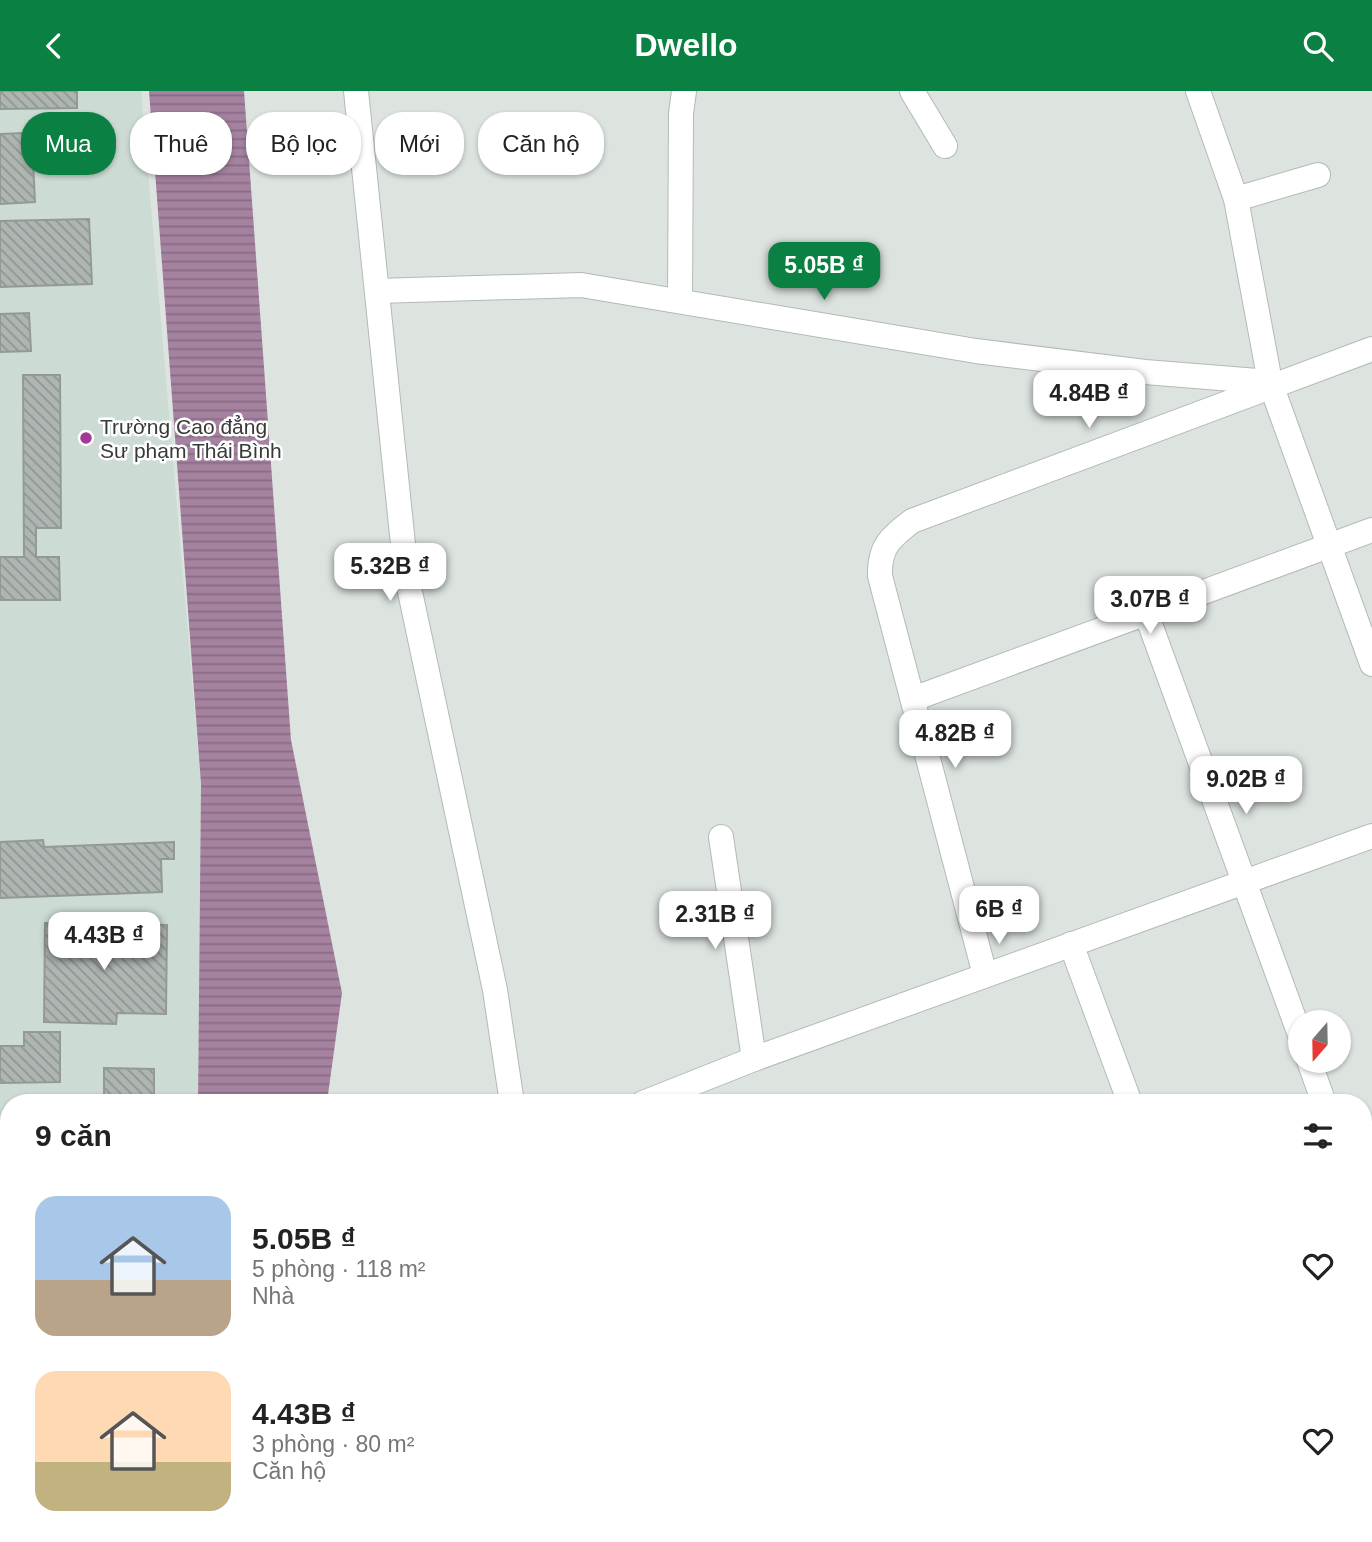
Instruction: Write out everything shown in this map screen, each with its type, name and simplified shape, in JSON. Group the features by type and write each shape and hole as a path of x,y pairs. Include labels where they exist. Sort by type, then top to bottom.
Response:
{"street":[{"path":"356,91 407,573 495,990 511,1094"},
{"path":"680,301 681,114 684,91"},
{"path":"912,91 945,146"},
{"path":"1198,91 1236,199 1271,384 1372,664"},
{"path":"1236,199 1318,175"},
{"path":"377,291 581,285 976,351 1271,384"},
{"path":"985,975 880,576 879,557 887,540 912,520 1271,384 1372,349"},
{"path":"913,699 1372,530"},
{"path":"1146,613 1291,1010"},
{"path":"666,1094 754,1059 1372,836"},
{"path":"721,837 754,1059"},
{"path":"1071,944 1127,1094"},
{"path":"1313,1073 1321,1094"}],"shaded area":[{"name":"Trường Cao đẳng Sư phạm Thái Bình","path":"0,91 141,91 143,112 130,112 130,175 148,175 201,784 198,1094 0,1094"},
{"path":"149,91 244,91 246,175 250,175 291,740 342,993 328,1094 198,1094 201,784 155,175 232,175 232,112 151,112"}],"building":[{"path":"0,91 77,91 77,108 0,109"},
{"path":"21,133 21,175 34,175 35,202 0,204 0,134"},
{"path":"89,219 92,284 0,287 0,221"},
{"path":"29,313 31,351 0,352 0,314"},
{"path":"23,375 60,375 61,528 36,528 36,557 59,557 60,600 0,600 0,557 24,557"},
{"path":"43,840 44,847 174,842 174,859 161,859 162,892 0,898 0,842"},
{"path":"45,923 167,925 166,1014 117,1013 116,1024 44,1022"},
{"path":"24,1032 60,1032 60,1082 0,1083 0,1046 24,1046"},
{"path":"104,1068 154,1069 154,1094 104,1094"}],"place":[{"name":"Trường Cao đẳng Sư phạm Thái Bình","path":"86,438"}]}
